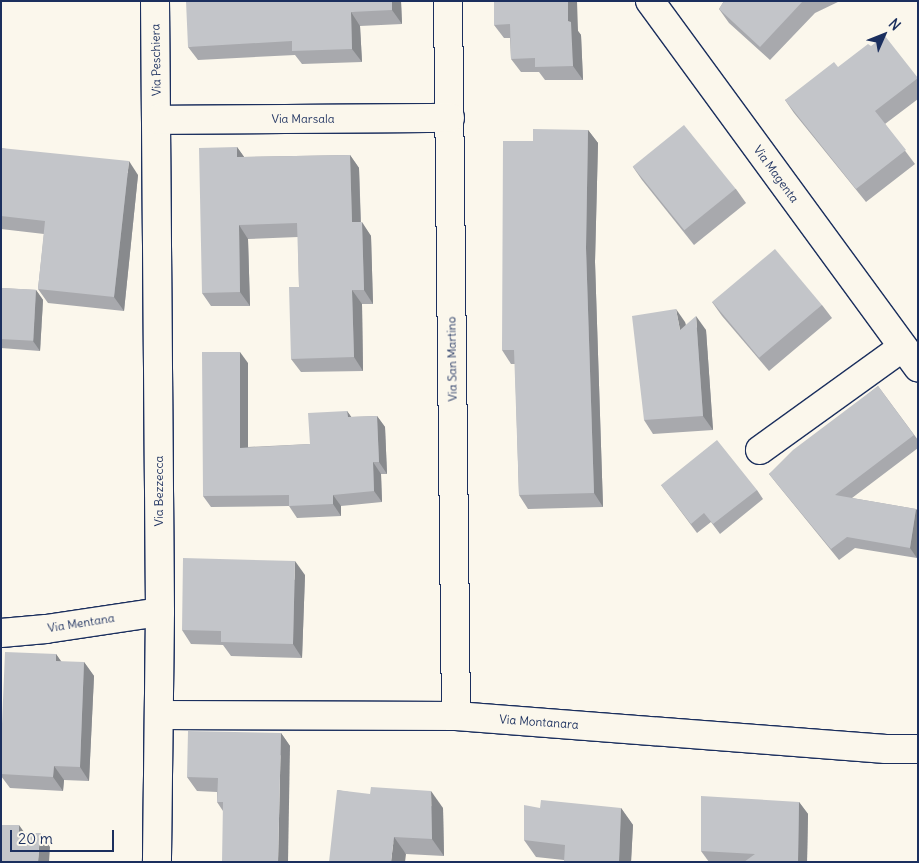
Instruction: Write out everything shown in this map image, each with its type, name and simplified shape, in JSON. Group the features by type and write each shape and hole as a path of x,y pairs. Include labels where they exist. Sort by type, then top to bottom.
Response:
{"street":[{"name":"Via Peschiera","path":"155,1 156,120"},
{"name":"Via San Martino","path":"448,1 456,716"},
{"name":"Via Magenta","path":"650,1 910,357 760,450"},
{"name":"Via Marsala","path":"156,120 450,118"},
{"name":"Via Bezzecca","path":"156,120 160,612 157,862"},
{"name":"Via Mentana","path":"1,633 46,629 160,612"},
{"name":"Via Montanara","path":"160,715 456,716 886,749 918,749"}],"building":[{"path":"186,1 392,1 392,10 351,12 352,49 292,51 292,41 188,47"},
{"path":"494,1 568,1 568,21 571,22 573,66 535,67 535,58 511,59 510,24 494,25"},
{"path":"724,1 803,1 760,47 719,9"},
{"path":"885,36 918,78 875,111 906,150 856,189 785,100 834,62 838,67 868,44 871,46"},
{"path":"684,125 736,189 684,230 633,167"},
{"path":"533,129 588,130 586,248 594,493 519,495 514,350 502,350 503,141 533,141"},
{"path":"237,147 237,157 350,155 352,222 362,222 364,290 352,290 354,357 291,359 289,287 299,287 297,223 239,225 240,292 202,293 199,148"},
{"path":"1,148 129,161 114,297 38,289 45,221 1,216"},
{"path":"775,249 822,305 759,358 712,302"},
{"path":"1,288 36,290 33,341 1,339"},
{"path":"676,309 680,330 696,316 703,416 644,420 632,316"},
{"path":"202,352 240,352 240,448 310,444 308,413 347,411 348,417 377,416 379,462 373,462 374,491 333,495 333,504 289,506 289,495 203,496"},
{"path":"878,386 914,435 835,495 916,509 910,548 847,537 831,549 769,474 793,450"},
{"path":"717,440 757,490 713,524 704,513 691,524 661,485"},
{"path":"183,558 295,561 293,644 221,642 221,631 182,630"},
{"path":"5,652 56,654 56,661 84,662 80,767 54,766 53,777 1,774"},
{"path":"188,731 281,733 278,862 222,862 223,802 217,802 218,778 187,777"},
{"path":"371,787 431,791 432,839 394,837 391,862 329,862 337,790 370,794"},
{"path":"701,796 799,802 798,862 744,862 755,854 701,851"},
{"path":"541,800 621,808 619,862 564,862 565,845 524,840 524,805 540,808"},
{"path":"1,825 19,825 19,833 40,833 38,862 1,862"}]}
